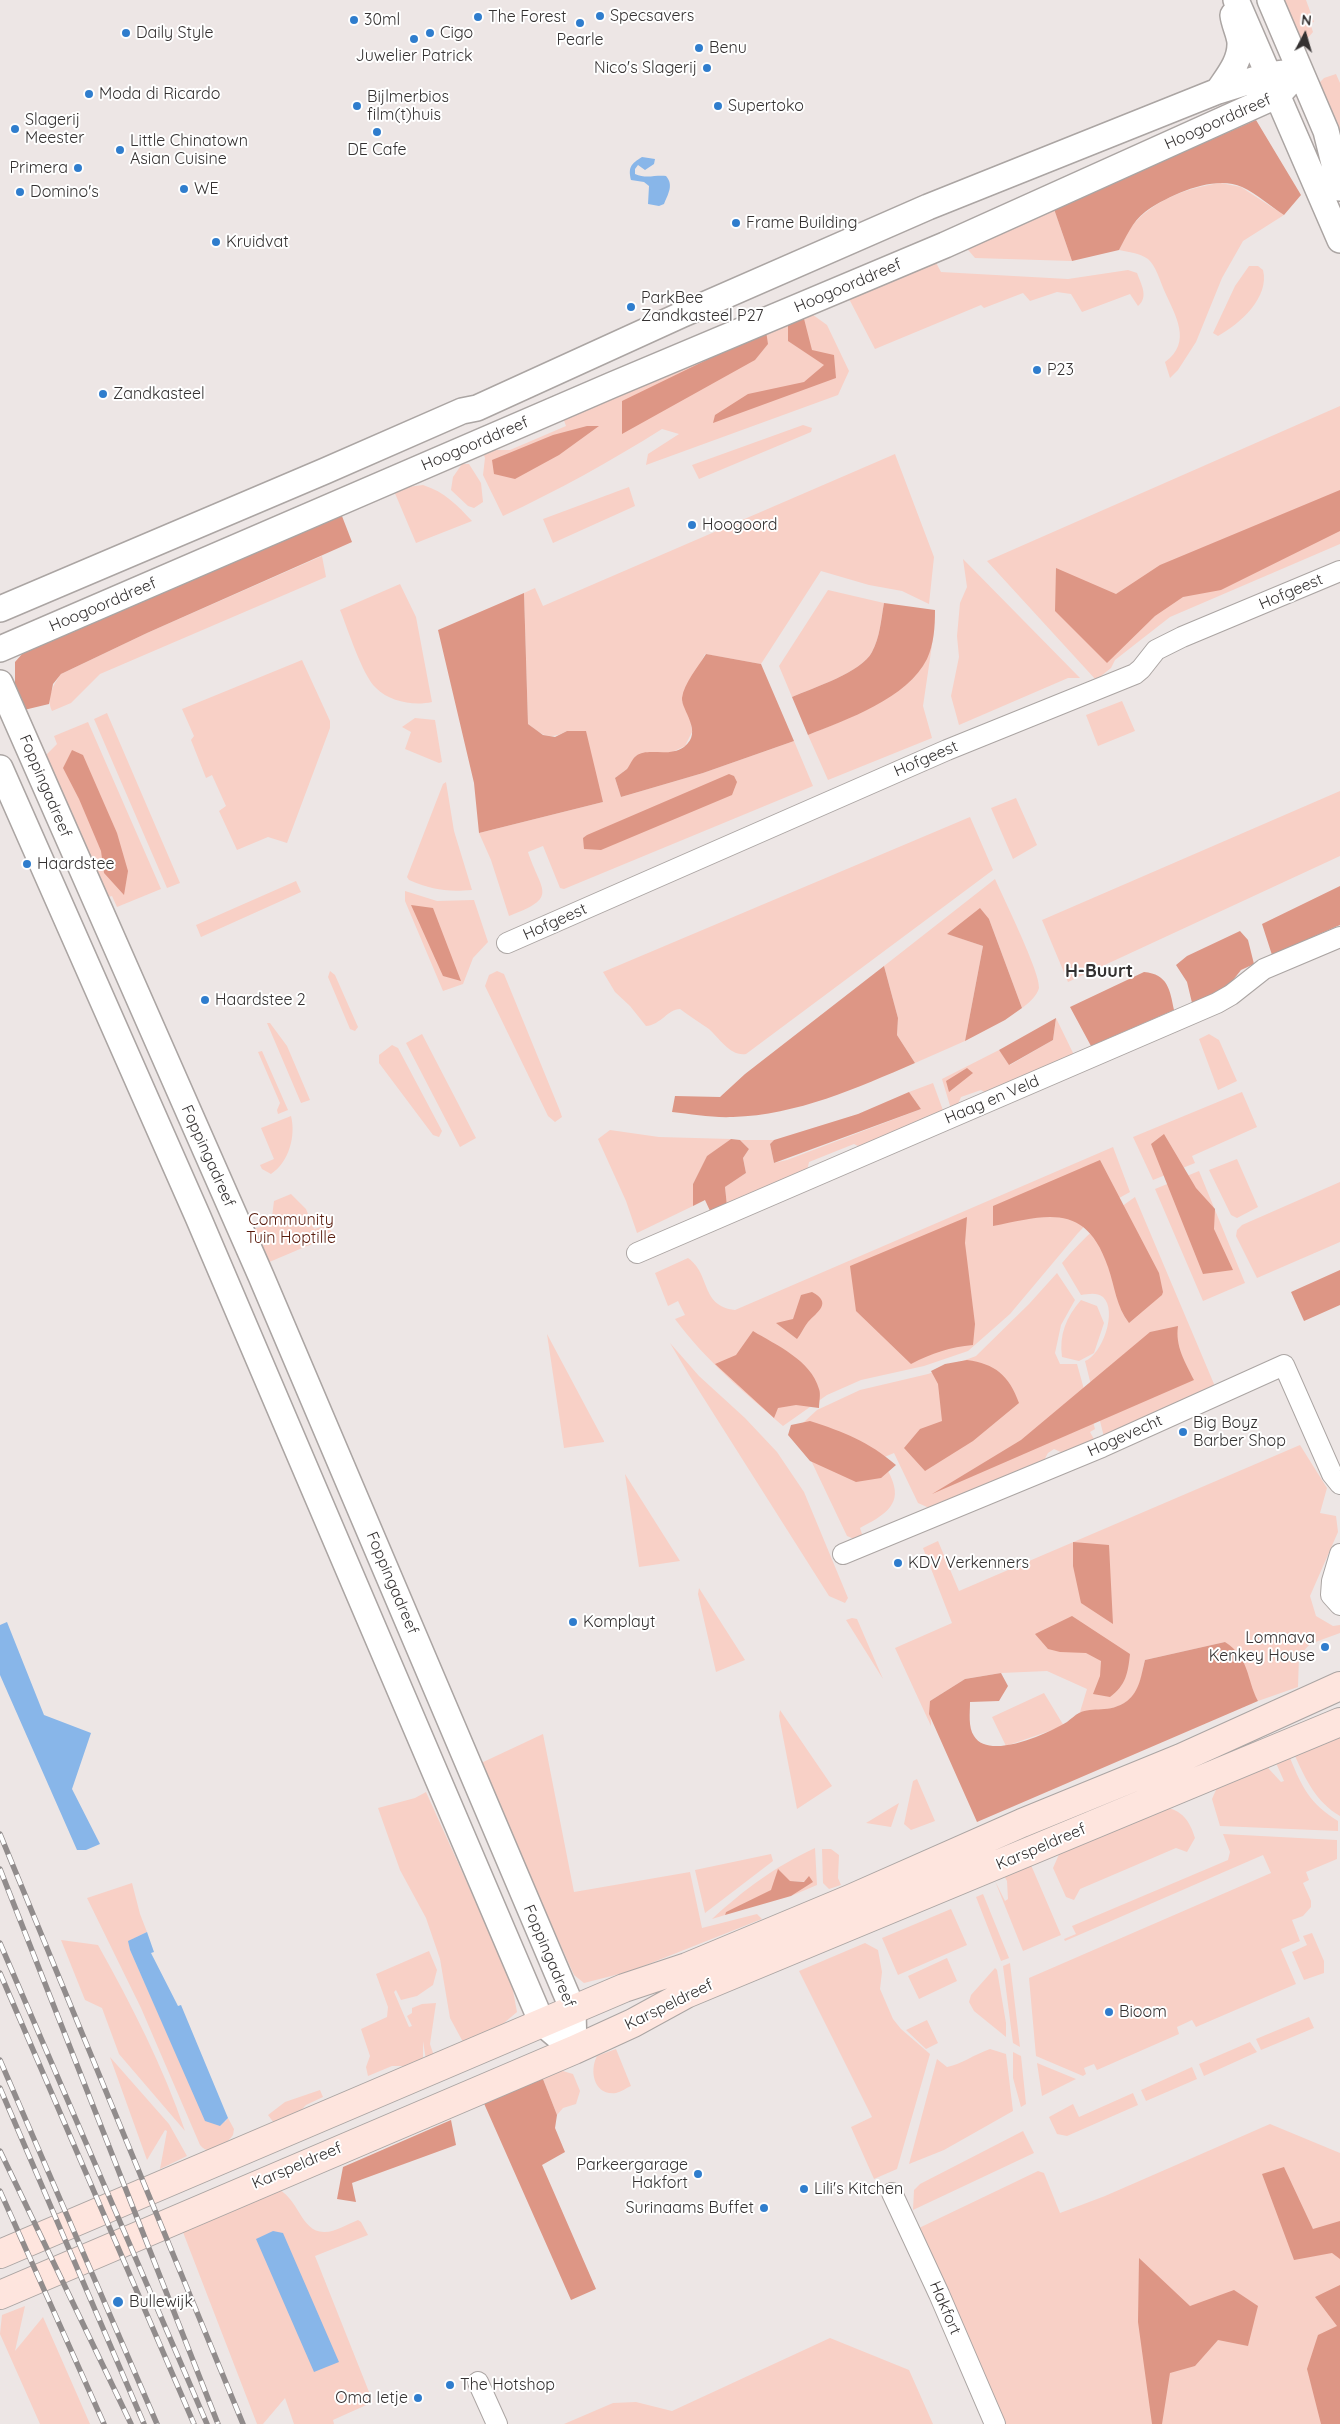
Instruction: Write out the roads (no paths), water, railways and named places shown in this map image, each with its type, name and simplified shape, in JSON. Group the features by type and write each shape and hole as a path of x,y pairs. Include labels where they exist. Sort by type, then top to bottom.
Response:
{"main road":[{"name":"Karspeldreef","path":"0,2295 574,2050 633,2023 686,1994 855,1910 986,1838 1181,1758 1340,1686"},
{"name":"Karspeldreef","path":"0,2254 624,1988 855,1910 997,1865 1340,1722"}],"street":[{"path":"1234,0 1295,135 1331,185"},
{"path":"1218,91 1233,70 1239,55 1240,42 1234,19 1234,0"},
{"path":"1270,0 1326,130 1331,185 1340,239"},
{"name":"Hoogoorddreef","path":"0,649 945,245 1239,112 1273,85 1300,71"},
{"name":"Hoogoorddreef","path":"0,609 326,471 462,411 476,408 680,315 928,207 1218,91 1273,85"},
{"path":"1239,112 1257,115 1277,122 1295,135"},
{"name":"Hofgeest","path":"507,943 938,754 1135,674 1156,650 1182,637 1340,571"},
{"name":"Foppingadreef","path":"0,683 261,1276 573,2010 574,2050"},
{"name":"Foppingadreef","path":"1,771 209,1243 542,2023 574,2050"},
{"name":"Haag en Veld","path":"637,1253 1217,1003 1231,996 1264,969 1340,937"},
{"name":"Hogevecht","path":"843,1554 1102,1447 1284,1365 1332,1474 1340,1484"},
{"path":"1340,1554 1332,1580 1331,1595 1340,1605"},
{"name":"Hakfort","path":"892,2193 935,2285 995,2424"},
{"path":"478,2382 497,2424"}],"water":[{"path":"642,157 655,159 654,164 645,170 638,165 635,169 635,174 646,177 666,176 670,183 670,190 664,204 659,206 648,204 649,186 644,182 631,180 631,166"},
{"path":"7,1622 44,1715 91,1733 72,1789 100,1844 86,1850 77,1850 0,1675 0,1625"},
{"path":"147,1932 154,1952 151,1953 178,2006 181,2005 228,2118 220,2126 205,2121 130,1950 128,1941"},
{"path":"273,2231 283,2233 339,2362 314,2372 256,2239"}],"railway":[{"path":"0,1834 243,2424"},
{"path":"0,1869 218,2424"},
{"path":"0,1943 207,2424"},
{"path":"0,1973 194,2424"},
{"path":"0,2060 157,2424"},
{"path":"0,2088 144,2424"},
{"path":"0,2151 131,2424"},
{"path":"0,2191 104,2424"}],"place":[{"name":"Specsavers","path":"600,16"},
{"name":"The Forest","path":"478,17"},
{"name":"30ml","path":"354,20"},
{"name":"Pearle","path":"580,23"},
{"name":"Daily Style","path":"126,33"},
{"name":"Cigo","path":"430,33"},
{"name":"Juwelier Patrick","path":"414,39"},
{"name":"Benu","path":"699,48"},
{"name":"Nico's Slagerij","path":"707,68"},
{"name":"Moda di Ricardo","path":"89,94"},
{"name":"Bijlmerbios film(t)huis","path":"357,106"},
{"name":"Supertoko","path":"718,106"},
{"name":"Slagerij Meester","path":"15,129"},
{"name":"DE Cafe","path":"377,132"},
{"name":"Little Chinatown Asian Cuisine","path":"120,150"},
{"name":"Primera","path":"78,168"},
{"name":"WE","path":"184,189"},
{"name":"Domino's","path":"20,192"},
{"name":"Frame Building","path":"736,223"},
{"name":"Kruidvat","path":"216,242"},
{"name":"ParkBee Zandkasteel P27","path":"631,307"},
{"name":"P23","path":"1037,370"},
{"name":"Zandkasteel","path":"103,394"},
{"name":"Hoogoord","path":"692,525"},
{"name":"Haardstee","path":"27,864"},
{"name":"Haardstee 2","path":"205,1000"},
{"name":"Big Boyz Barber Shop","path":"1183,1432"},
{"name":"KDV Verkenners","path":"898,1563"},
{"name":"Komplayt","path":"573,1622"},
{"name":"Lomnava Kenkey House","path":"1325,1647"},
{"name":"Bioom","path":"1109,2012"},
{"name":"Parkeergarage Hakfort","path":"698,2174"},
{"name":"Lili's Kitchen","path":"804,2189"},
{"name":"Surinaams Buffet","path":"764,2208"},
{"name":"Bullewijk","path":"118,2302"},
{"name":"The Hotshop","path":"450,2385"},
{"name":"Oma Ietje","path":"418,2398"}],"district":[{"name":"H-Buurt","path":"1099,972"}],"park label":[{"name":"Community Tuin Hoptille","path":"291,1229"}]}
